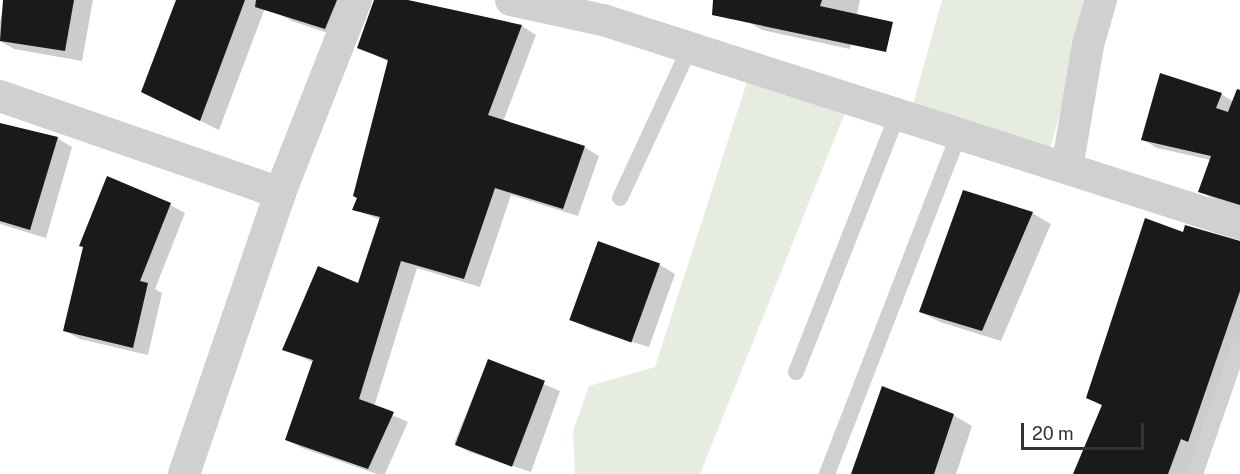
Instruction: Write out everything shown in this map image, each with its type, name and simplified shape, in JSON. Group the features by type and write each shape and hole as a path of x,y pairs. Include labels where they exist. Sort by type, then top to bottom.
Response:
{"street":[{"path":"184,474 280,193 356,0"},
{"path":"511,0 603,20 1240,224"},
{"path":"1067,168 1088,45 1101,0"},
{"path":"0,96 280,193"}],"lane":[{"path":"620,198 690,47"},
{"path":"796,372 897,115"},
{"path":"827,474 959,134"},
{"path":"1195,474 1240,344"}],"shaded area":[{"path":"942,0 1093,0 1046,162 909,119"},
{"path":"752,66 850,100 700,474 575,474 573,431 589,386 655,367"}],"building":[{"path":"3,0 74,0 65,51 0,41"},
{"path":"176,0 245,0 200,121 141,92"},
{"path":"256,0 337,0 325,29 255,7"},
{"path":"374,0 408,0 522,25 488,115 585,146 563,209 495,188 464,279 401,261 359,399 394,412 368,469 285,440 313,360 282,350 318,266 358,283 380,217 352,210 357,198 353,196 388,60 357,48"},
{"path":"713,0 822,0 820,6 893,22 886,52 712,15"},
{"path":"1160,73 1222,93 1216,108 1228,112 1237,89 1240,90 1240,205 1198,192 1211,156 1141,140"},
{"path":"0,123 58,137 30,230 0,221"},
{"path":"107,176 171,203 140,281 148,283 133,348 63,331 83,247 79,246"},
{"path":"963,190 1033,212 982,331 919,312"},
{"path":"1145,218 1183,232 1185,225 1240,241 1240,291 1188,442 1181,439 1168,474 1073,474 1102,405 1086,398"},
{"path":"598,241 660,264 631,343 569,320"},
{"path":"488,359 545,381 512,467 455,445"},
{"path":"882,386 954,414 934,474 851,474"}]}
